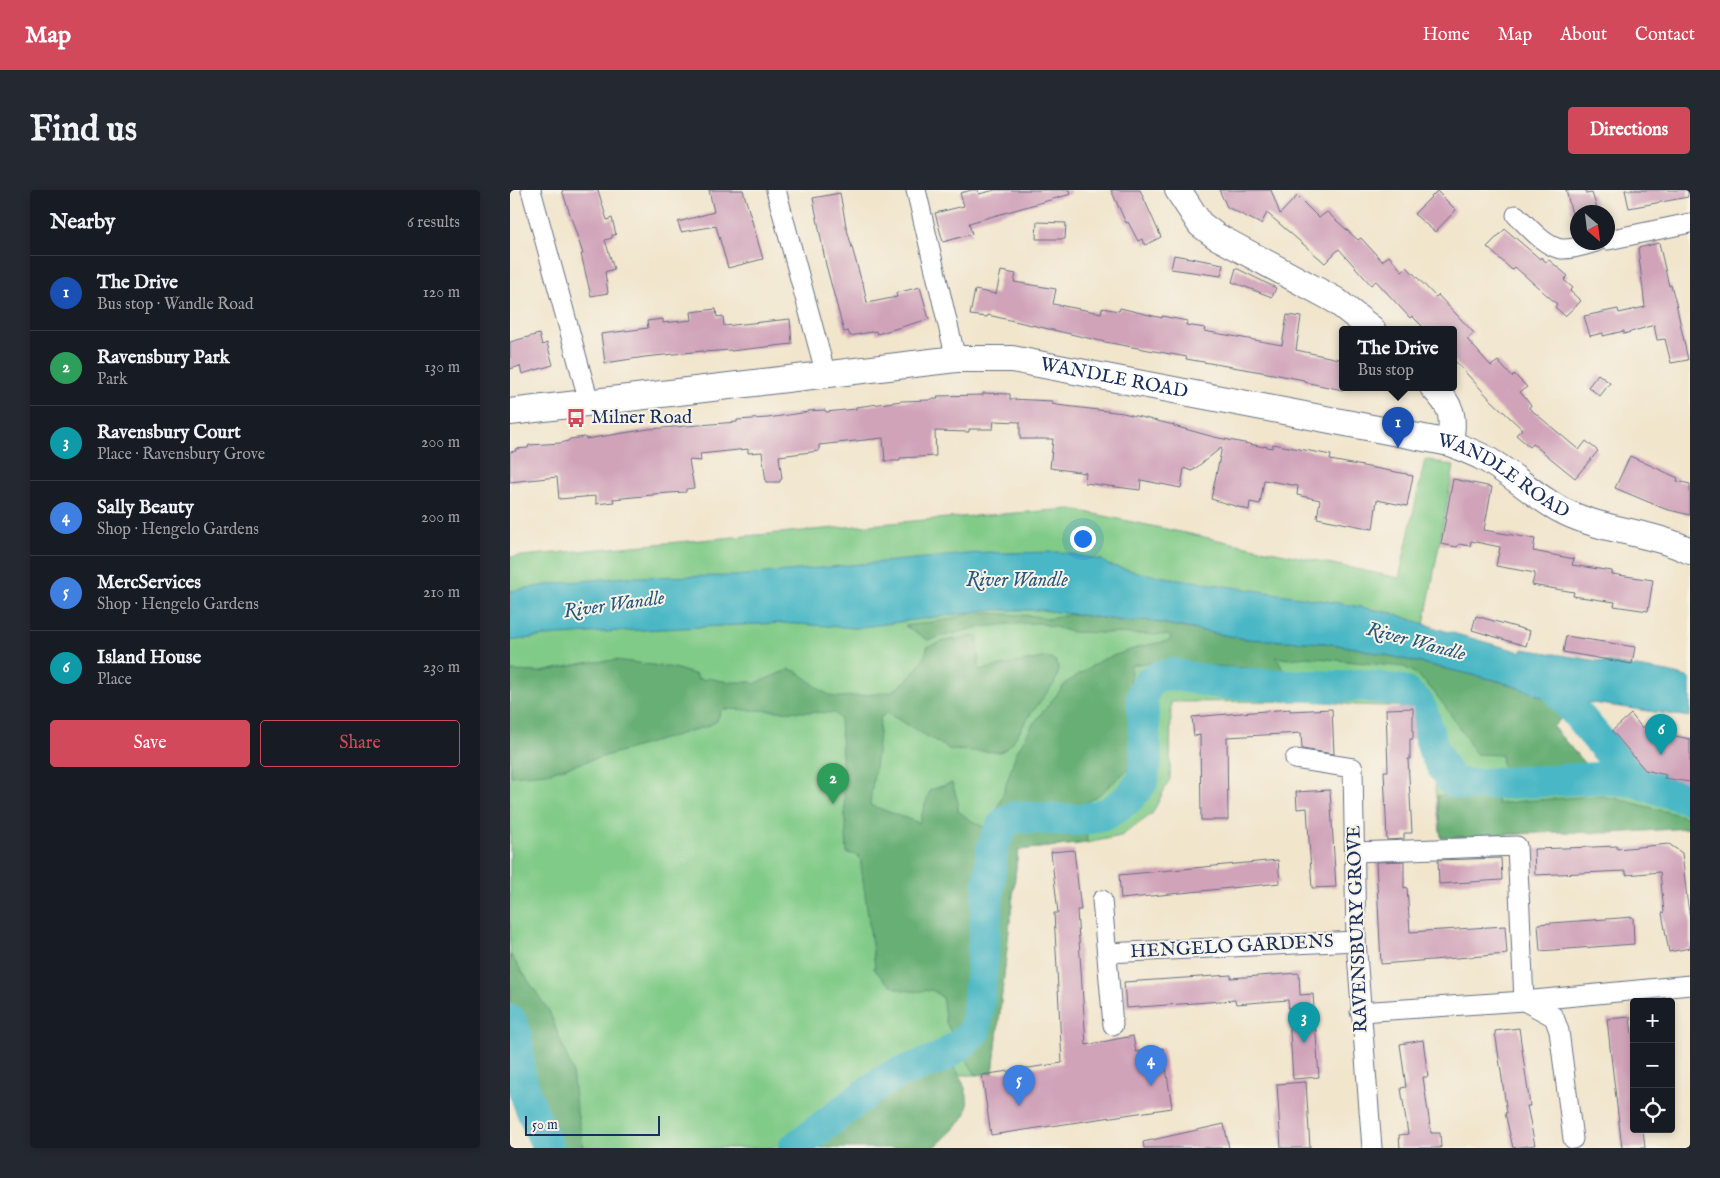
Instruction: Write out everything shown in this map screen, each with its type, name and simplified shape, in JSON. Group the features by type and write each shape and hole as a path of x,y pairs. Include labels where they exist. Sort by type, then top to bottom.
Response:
{"street":[{"path":"531,190 589,402"},
{"path":"776,190 826,375"},
{"path":"916,190 956,359"},
{"path":"1178,190 1200,224 1216,236 1335,300 1368,326"},
{"path":"1516,215 1542,239 1555,247 1570,248"},
{"path":"1615,239 1690,223"},
{"name":"WANDLE ROAD","path":"510,412 956,359 994,358 1022,361 1450,443 1483,457 1540,498 1566,513 1690,551"},
{"path":"1436,391 1450,407 1453,422 1450,443"},
{"name":"RAVENSBURY GROVE","path":"1295,759 1353,768 1356,941 1372,1148"},
{"path":"1354,852 1516,846 1524,1001"},
{"name":"HENGELO GARDENS","path":"1102,900 1113,1026"},
{"name":"HENGELO GARDENS","path":"1107,954 1356,941"},
{"path":"1360,1012 1524,1001 1690,985"},
{"path":"1524,1001 1554,1016 1559,1030 1573,1139"}],"green space":[{"path":"1425,459 1454,466 1417,662 1499,681 1556,703 1565,714 1553,727 1591,771 1597,785 1605,784 1658,795 1690,805 1690,825 1441,838 1432,764 1421,734 1420,722 1415,707 1356,705 1315,701 1171,702 1170,779 1152,814 1121,836 1087,843 1018,850 993,1073 960,1075 950,1062 881,1089 804,1148 543,1148 532,1123 514,1070 510,1030 510,557 947,518 1071,509 1399,578"},
{"path":"973,612 1034,616 1048,619 1073,614 1132,622 1145,620 1245,639 1325,643 1356,648 1499,681 1556,703 1565,714 1553,727 1591,771 1510,779 1503,773 1501,755 1476,754 1435,693 1425,682 1404,667 1308,657 1288,659 1277,657 1285,673 1247,668 1153,662 1131,665 1130,712 1138,756 1134,764 1100,794 1079,807 1023,808 995,813 1016,753 1033,724 1066,683 1101,660 1142,646 1168,641 1172,638 1167,635 1072,632 1039,623 975,628 928,640 905,626 946,620"},
{"path":"978,636 979,670 1047,657 1056,661 1059,671 1054,684 1032,712 1012,743 1000,752 951,750 887,713 880,718 870,805 919,823 930,790 952,783 958,802 958,811 970,820 988,829 1008,826 1017,822 1086,824 1087,843 1018,850 993,1073 976,1075 946,1023 942,997 932,990 906,991 899,989 885,981 873,967 875,967 860,858 857,855 847,853 840,718 834,713 724,709 717,721 708,726 547,773 510,776 510,671 541,672 584,663 616,660 674,668 697,675 697,678 706,680 708,678 728,682 752,682 754,684 790,669 802,675 829,695 845,697 892,691 903,684 914,672 923,659 927,647 944,641"},
{"path":"1492,791 1496,796 1498,804 1596,796 1614,798 1690,818 1690,828 1612,833 1554,832 1441,838 1437,796"},
{"path":"510,954 549,1011 572,1070 576,1107 584,1148 543,1148 532,1123 514,1070 510,1030"},
{"path":"950,1062 958,1073 966,1092 966,1113 960,1122 934,1148 804,1148 881,1089 899,1080"}],"water":[{"path":"989,552 1060,552 1102,560 1108,565 1151,575 1333,602 1392,613 1442,630 1521,652 1523,649 1668,672 1690,678 1690,717 1586,702 1556,703 1499,681 1356,648 1325,643 1245,639 1145,620 1132,622 1042,610 986,610 855,628 781,623 603,632 546,636 510,641 510,591 559,583 625,577 734,576"}],"building":[{"path":"562,190 598,190 607,220 612,218 616,235 612,235 612,238 605,240 614,269 605,272 608,293 591,296 581,254 583,254"},
{"path":"709,190 743,190 763,259 728,268 716,226 681,232 678,222 714,212"},
{"path":"978,190 979,194 995,190 1070,190 1071,194 969,223 972,234 943,242 935,213 964,206 960,193"},
{"path":"1111,190 1140,190 1161,237 1145,245 1142,239 1138,241 1128,222 1126,223"},
{"path":"1219,190 1271,190 1280,214 1297,196 1319,218 1327,212 1358,240 1361,238 1382,261 1389,256 1402,271 1407,267 1436,297 1438,295 1474,333 1467,339 1491,366 1498,361 1512,377 1514,374 1527,387 1520,392 1531,405 1529,408 1579,450 1586,441 1598,451 1575,478 1533,444 1530,447 1516,435 1522,429 1490,399 1457,363 1457,326 1422,326 1412,316 1410,318 1376,281 1371,285 1339,249 1325,263 1267,213 1261,224 1227,207"},
{"path":"1566,190 1586,190 1586,194 1592,193 1596,205 1570,205"},
{"path":"1625,190 1688,190 1688,197 1629,208"},
{"path":"1437,191 1456,210 1435,232 1414,214"},
{"path":"840,193 846,226 867,303 897,297 896,293 920,287 929,319 877,334 876,331 850,336 848,331 844,332 826,265 813,198"},
{"path":"1037,222 1066,223 1065,239 1036,239"},
{"path":"1505,229 1540,259 1541,257 1546,262 1549,260 1568,276 1564,280 1573,288 1570,291 1581,301 1565,316 1555,307 1557,304 1515,267 1512,270 1487,247"},
{"path":"1659,243 1669,286 1671,285 1676,303 1688,360 1671,363 1665,339 1657,340 1654,325 1624,334 1624,331 1603,336 1603,333 1590,336 1584,316 1618,309 1619,313 1645,307 1638,248"},
{"path":"1174,255 1223,264 1221,276 1171,269"},
{"path":"1236,268 1276,288 1272,297 1232,282"},
{"path":"1001,271 1016,274 1014,282 1056,289 1053,304 1101,313 1102,308 1119,311 1120,308 1162,318 1162,316 1187,321 1186,325 1205,328 1204,331 1282,345 1287,315 1301,317 1296,350 1339,359 1339,389 1304,382 1304,380 1186,359 1187,357 1105,342 988,315 987,317 970,315 975,290 996,294"},
{"path":"716,309 717,317 723,316 724,326 790,319 792,344 731,351 703,351 605,363 601,334 648,328 647,321 663,319 663,323 692,320 691,312"},
{"path":"539,334 542,345 547,343 553,365 522,374 520,366 510,369 510,342"},
{"path":"1598,374 1610,383 1600,396 1588,387"},
{"path":"983,393 1010,394 1010,399 1053,401 1052,404 1057,405 1123,413 1214,437 1264,447 1272,448 1273,444 1331,455 1330,460 1407,474 1413,476 1407,506 1377,500 1373,529 1317,518 1320,500 1297,495 1298,486 1264,480 1260,504 1250,502 1249,510 1211,499 1222,447 1192,471 1184,468 1181,488 1141,480 1140,490 1085,483 1086,473 1050,468 1053,439 1020,439 1020,422 994,421 993,429 969,429 969,432 935,431 936,456 900,458 900,461 885,461 883,438 819,445 819,451 779,456 782,479 780,482 766,482 762,452 748,453 748,449 700,454 701,461 689,460 694,488 686,489 686,492 613,499 614,502 596,504 596,496 559,499 557,477 510,482 510,452 516,451 515,449 528,448 529,445 561,443 570,439 585,437 586,439 649,429 737,422 737,420 768,418 808,411 825,410 826,412 856,409 856,407 902,401 938,399 937,396 983,395"},
{"path":"1630,456 1678,478 1677,481 1690,484 1690,515 1665,509 1615,488"},
{"path":"1453,479 1492,487 1484,530 1535,539 1533,551 1574,559 1572,565 1612,571 1612,574 1653,580 1648,611 1614,606 1615,602 1573,596 1574,592 1532,585 1535,573 1496,566 1500,547 1471,541 1470,546 1459,544 1457,547 1441,544"},
{"path":"1476,616 1530,631 1526,646 1472,630"},
{"path":"1566,636 1635,647 1632,664 1563,652"},
{"path":"1413,708 1413,739 1410,739 1410,759 1408,759 1412,833 1404,833 1404,839 1387,840 1384,771 1388,771 1386,709"},
{"path":"1290,709 1290,711 1332,709 1334,754 1302,749 1301,733 1227,737 1228,820 1201,820 1200,735 1194,736 1192,717"},
{"path":"1631,714 1642,728 1651,721 1665,734 1690,739 1690,782 1664,778 1666,775 1645,770 1612,731"},
{"path":"1330,790 1336,887 1312,888 1307,808 1297,809 1296,792"},
{"path":"1669,844 1682,853 1690,918 1690,948 1669,952 1662,913 1664,912 1660,872 1626,875 1626,871 1535,875 1534,849 1617,846 1617,849"},
{"path":"1074,850 1081,910 1077,910 1086,1045 1133,1036 1136,1052 1163,1048 1172,1108 991,1135 982,1075 1062,1063 1054,913 1058,913 1051,852"},
{"path":"1501,858 1502,880 1439,884 1438,860"},
{"path":"1278,860 1280,883 1121,899 1119,875"},
{"path":"1404,861 1404,888 1407,887 1410,932 1505,926 1507,954 1381,964 1376,862"},
{"path":"1633,917 1634,944 1540,951 1538,924"},
{"path":"1299,973 1300,995 1313,994 1319,1077 1293,1079 1288,1000 1236,1004 1235,1000 1126,1008 1124,982 1231,975 1231,978"},
{"path":"1630,1017 1630,1133 1643,1133 1645,1148 1622,1148 1607,1019"},
{"path":"1519,1028 1530,1106 1527,1106 1535,1145 1513,1148 1505,1113 1507,1113 1495,1031"},
{"path":"1423,1040 1428,1077 1423,1077 1431,1133 1440,1133 1441,1148 1400,1148 1399,1135 1408,1134 1401,1088 1406,1087 1400,1044"},
{"path":"1306,1082 1310,1148 1281,1148 1277,1084"},
{"path":"1224,1124 1229,1148 1144,1148 1143,1142"}],"waterway":[{"path":"794,1148 876,1086 894,1075 941,1058 965,1041 975,1030 992,849 998,834 1005,822 1015,817 1086,819 1108,813 1128,799 1142,782 1146,760 1142,698 1145,688 1150,681 1159,676 1171,674 1218,683 1338,687 1360,685 1403,691 1417,702 1422,711 1434,751 1453,782 1468,785 1598,778 1634,781"},
{"name":"River Wandle","path":"1547,677 1634,781 1690,799"},
{"path":"510,1020 516,1034 522,1083 548,1148"}],"place":[{"name":"Milner Road","path":"576,418"},
{"name":"The Drive","path":"1398,448"},
{"name":"Island House","path":"1661,755"},
{"name":"Ravensbury Park","path":"833,804"},
{"name":"Ravensbury Court","path":"1304,1043"},
{"name":"Sally Beauty","path":"1151,1086"},
{"name":"MercServices","path":"1019,1106"}]}
